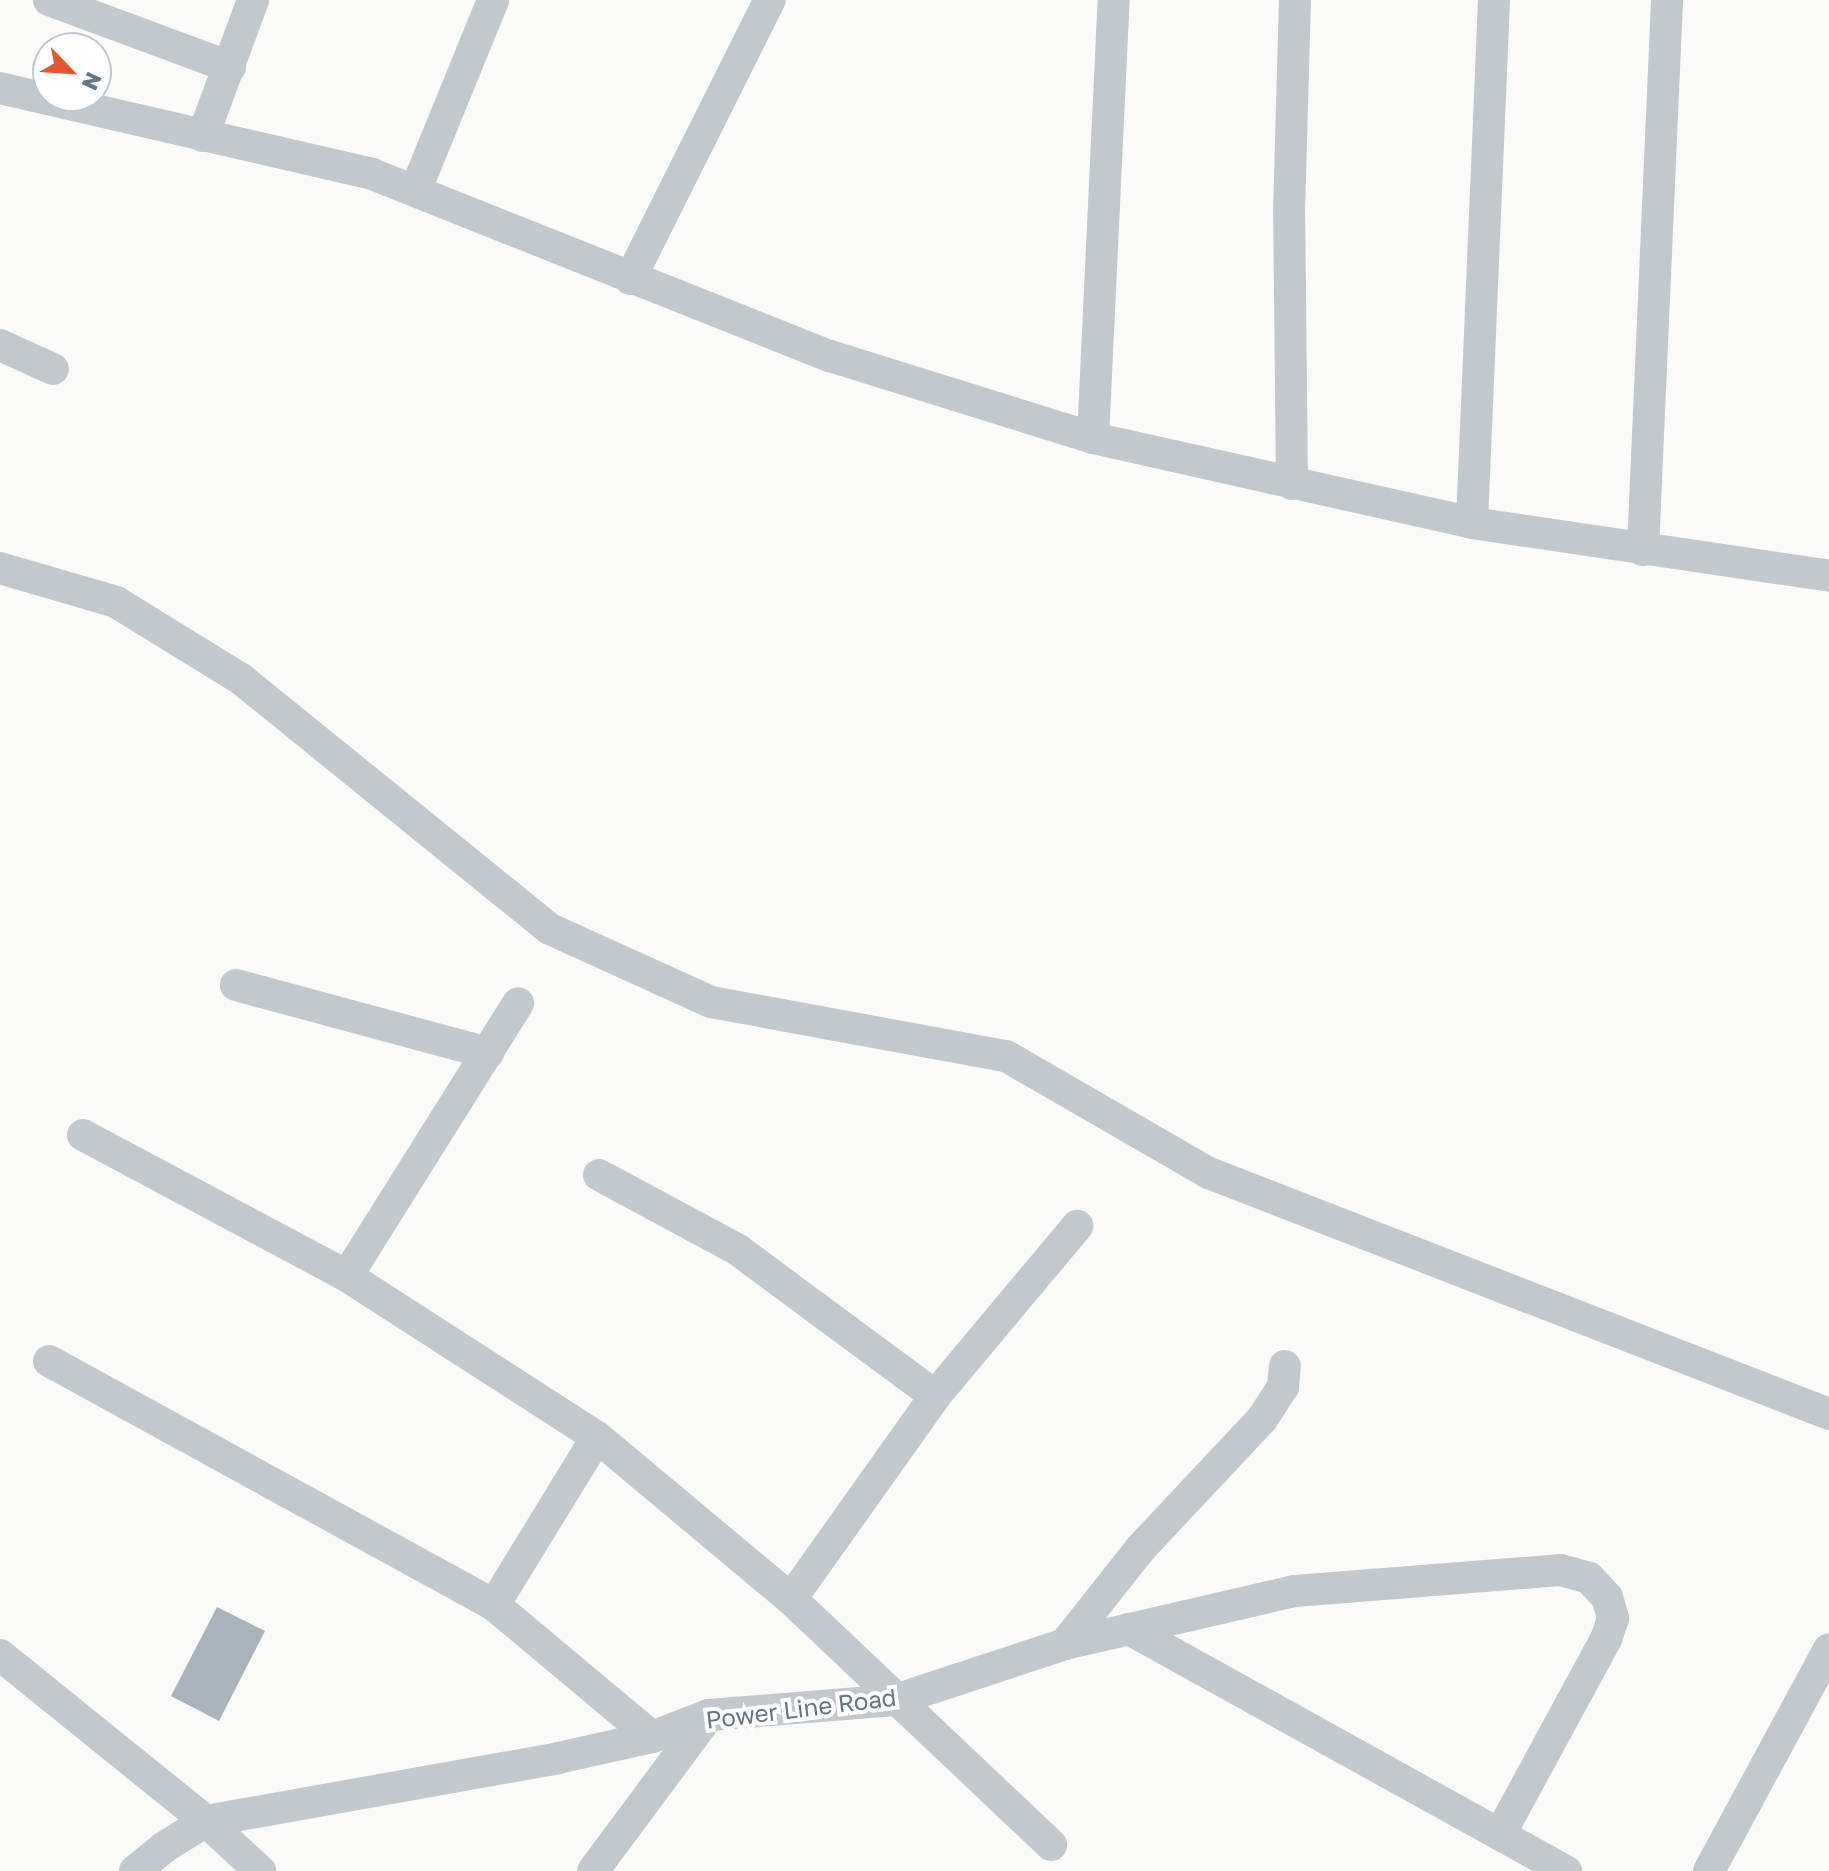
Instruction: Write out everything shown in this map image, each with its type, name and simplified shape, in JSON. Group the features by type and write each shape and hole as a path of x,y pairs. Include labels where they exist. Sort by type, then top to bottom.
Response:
{"street":[{"path":"49,0 230,67"},
{"path":"203,136 253,0"},
{"path":"416,189 493,0"},
{"path":"630,279 770,0"},
{"path":"1093,438 1114,0"},
{"path":"1292,484 1289,213 1295,0"},
{"path":"1472,523 1494,0"},
{"path":"1643,550 1667,0"},
{"path":"0,88 372,174 830,356 1093,438 1472,523 1829,576"},
{"path":"0,345 53,369"},
{"path":"0,568 116,602 241,679 550,929 711,1002 1006,1056 1209,1173 1829,1414"},
{"path":"236,985 488,1053"},
{"path":"347,1276 518,1003"},
{"path":"83,1135 347,1276 597,1437 791,1599 1051,1845"},
{"path":"599,1175 738,1250 935,1396"},
{"path":"791,1599 935,1396 1077,1226"},
{"path":"49,1361 494,1605 652,1737"},
{"path":"1065,1644 1140,1549 1262,1419 1283,1387 1285,1366"},
{"path":"494,1605 597,1437"},
{"name":"Power Line Road","path":"135,1871 163,1848 206,1821 558,1758 652,1737 709,1715 895,1700 1065,1644 1295,1591 1560,1570 1589,1578 1607,1597 1613,1618 1606,1639 1500,1834"},
{"path":"1129,1629 1566,1871"},
{"path":"1709,1871 1829,1649"},
{"path":"0,1655 206,1821 260,1871"},
{"path":"593,1871 709,1715"}],"building":[{"path":"217,1607 265,1631 219,1721 171,1696"}]}
